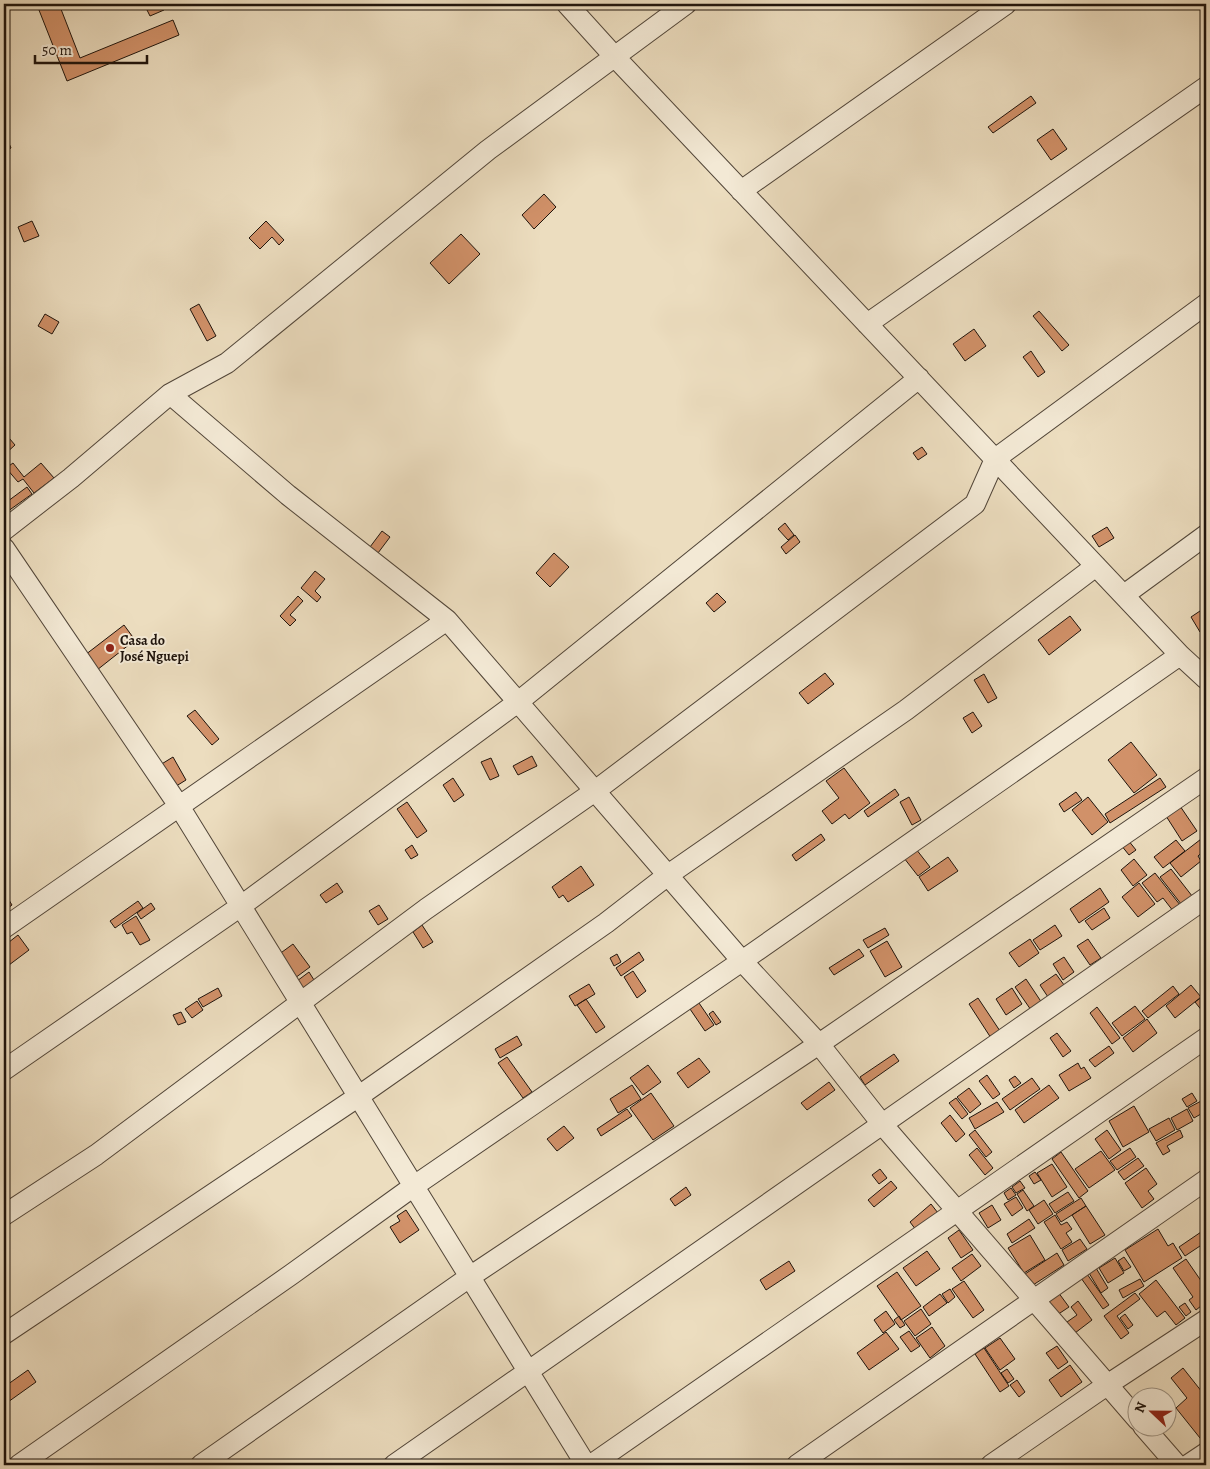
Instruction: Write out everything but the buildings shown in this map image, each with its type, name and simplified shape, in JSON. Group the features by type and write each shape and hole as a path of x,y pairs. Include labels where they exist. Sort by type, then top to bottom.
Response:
{"street":[{"path":"567,4 994,459 1180,654 1206,678"},
{"path":"4,530 71,478 170,394 227,363 488,150 686,4"},
{"path":"741,190 1006,4"},
{"path":"867,324 1206,87"},
{"path":"4,1215 96,1155 426,909 595,791 975,504 994,459 1206,304"},
{"path":"4,1070 241,906 518,702 919,378"},
{"path":"170,394 288,495 447,620 742,962 819,1044 882,1124 1128,1409"},
{"path":"1124,595 1206,535"},
{"path":"4,548 179,806 586,1465"},
{"path":"4,1334 359,1096 606,923 668,875 906,710 1096,566"},
{"path":"4,928 447,620"},
{"path":"19,1465 414,1186 742,962 1180,654"},
{"path":"201,1465 471,1276 819,1044 1206,778"},
{"path":"394,1465 1206,898"},
{"path":"590,1465 1206,1038"},
{"path":"797,1465 1206,1180"},
{"path":"991,1465 1206,1320"},
{"path":"1152,1436 1177,1465"},
{"path":"1188,1465 1206,1453"}],"place":[{"name":"Casa do José Nguepi","path":"110,648"}]}
